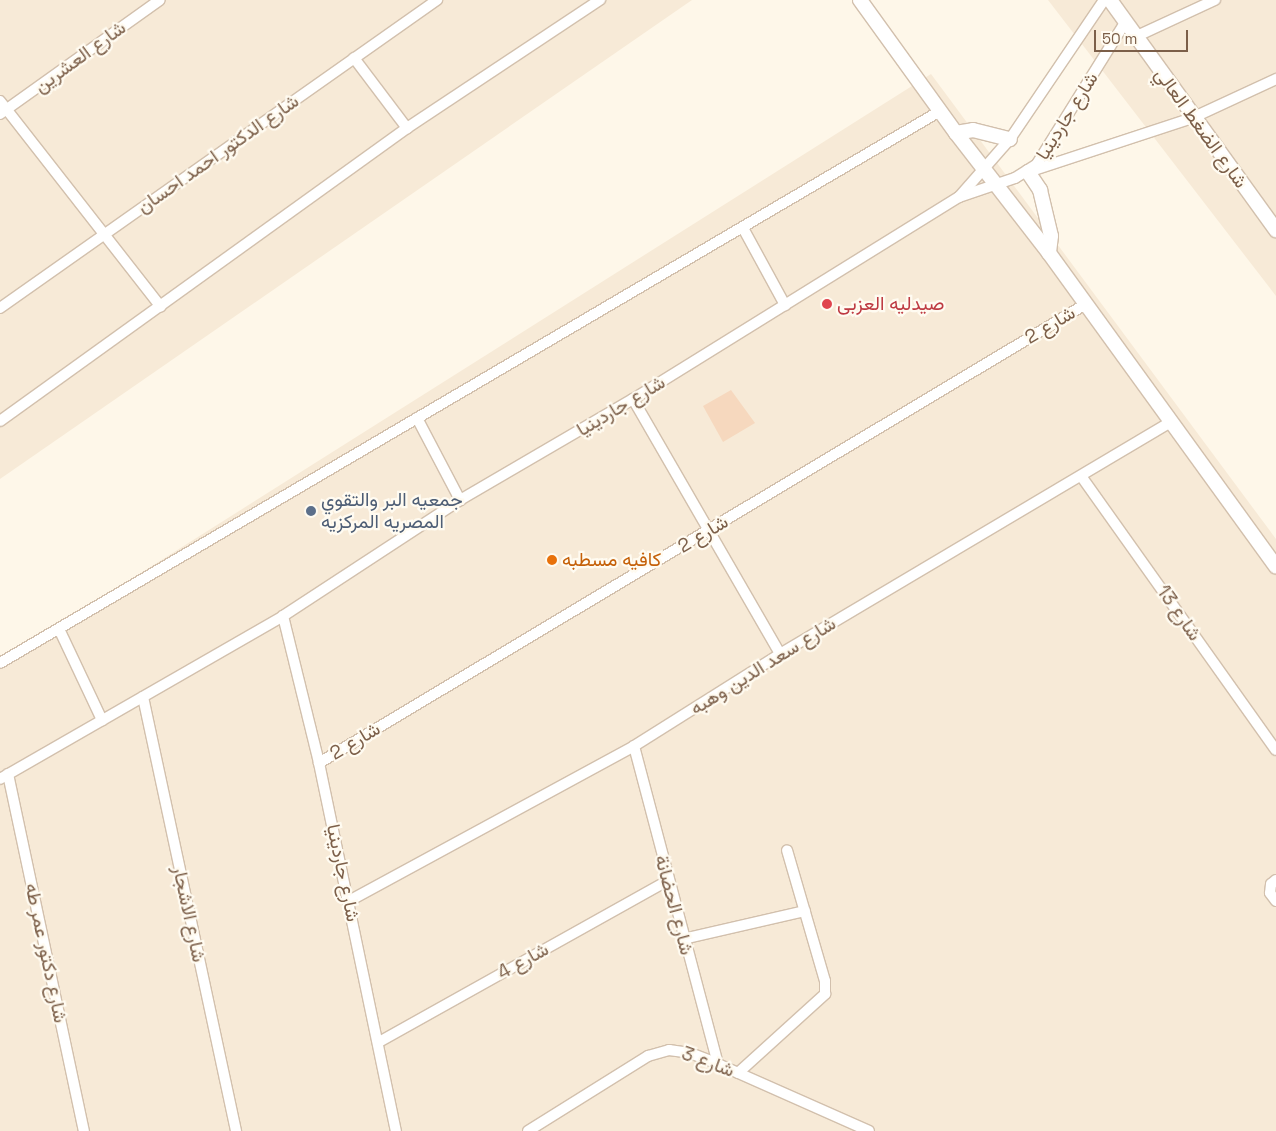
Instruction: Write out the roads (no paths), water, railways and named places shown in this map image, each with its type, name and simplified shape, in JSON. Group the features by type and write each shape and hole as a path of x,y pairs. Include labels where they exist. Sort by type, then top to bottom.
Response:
{"street":[{"name":"شارع العشرين","path":"2,108 160,0"},
{"name":"شارع الدكتور احمد احسان","path":"0,308 437,0"},
{"path":"0,421 407,128 600,0"},
{"name":"شارع 2","path":"860,0 956,133 998,184 1271,555 1276,567"},
{"name":"شارع جاردينيا","path":"959,197 1010,139 1104,0"},
{"name":"شارع الضغط العالي","path":"1110,0 1137,36 1192,118 1276,230"},
{"path":"1137,36 1215,0"},
{"name":"شارع جاردينيا","path":"4,776 283,616 460,500 633,399 959,197 1028,172 1046,154 1126,21"},
{"path":"354,58 407,128"},
{"path":"1049,253 1051,236 1040,190 1028,172 1192,118 1276,79"},
{"path":"2,108 106,233 160,306"},
{"path":"0,663 940,111"},
{"path":"956,133 973,130 1010,139"},
{"path":"743,228 784,305"},
{"name":"شارع 2","path":"320,762 1086,304"},
{"path":"633,399 780,654"},
{"path":"417,418 460,500"},
{"name":"شارع سعد الدين وهبه","path":"349,901 634,746 780,654 1172,421"},
{"name":"شارع 13","path":"1081,476 1276,750"},
{"name":"شارع جاردينيا","path":"283,616 320,762 396,1131"},
{"path":"59,628 102,720"},
{"name":"شارع الاشجار","path":"143,697 236,1131"},
{"name":"شارع الحضانة","path":"634,746 667,881 718,1064"},
{"name":"شارع دكتور عمر طه","path":"4,776 84,1131"},
{"path":"738,1073 825,994 825,981 787,850"},
{"path":"1276,880 1271,884 1270,893 1276,902"},
{"name":"شارع 4","path":"379,1042 667,881"},
{"path":"683,939 805,911"},
{"name":"شارع 3","path":"528,1131 658,1052 680,1050 718,1064 869,1131"}],"place":[{"name":"صيدليه العزبى","path":"827,304"},
{"name":"جمعيه البر والتقوي المصريه المركزيه","path":"311,511"},
{"name":"كافيه مسطبه","path":"552,560"}]}
